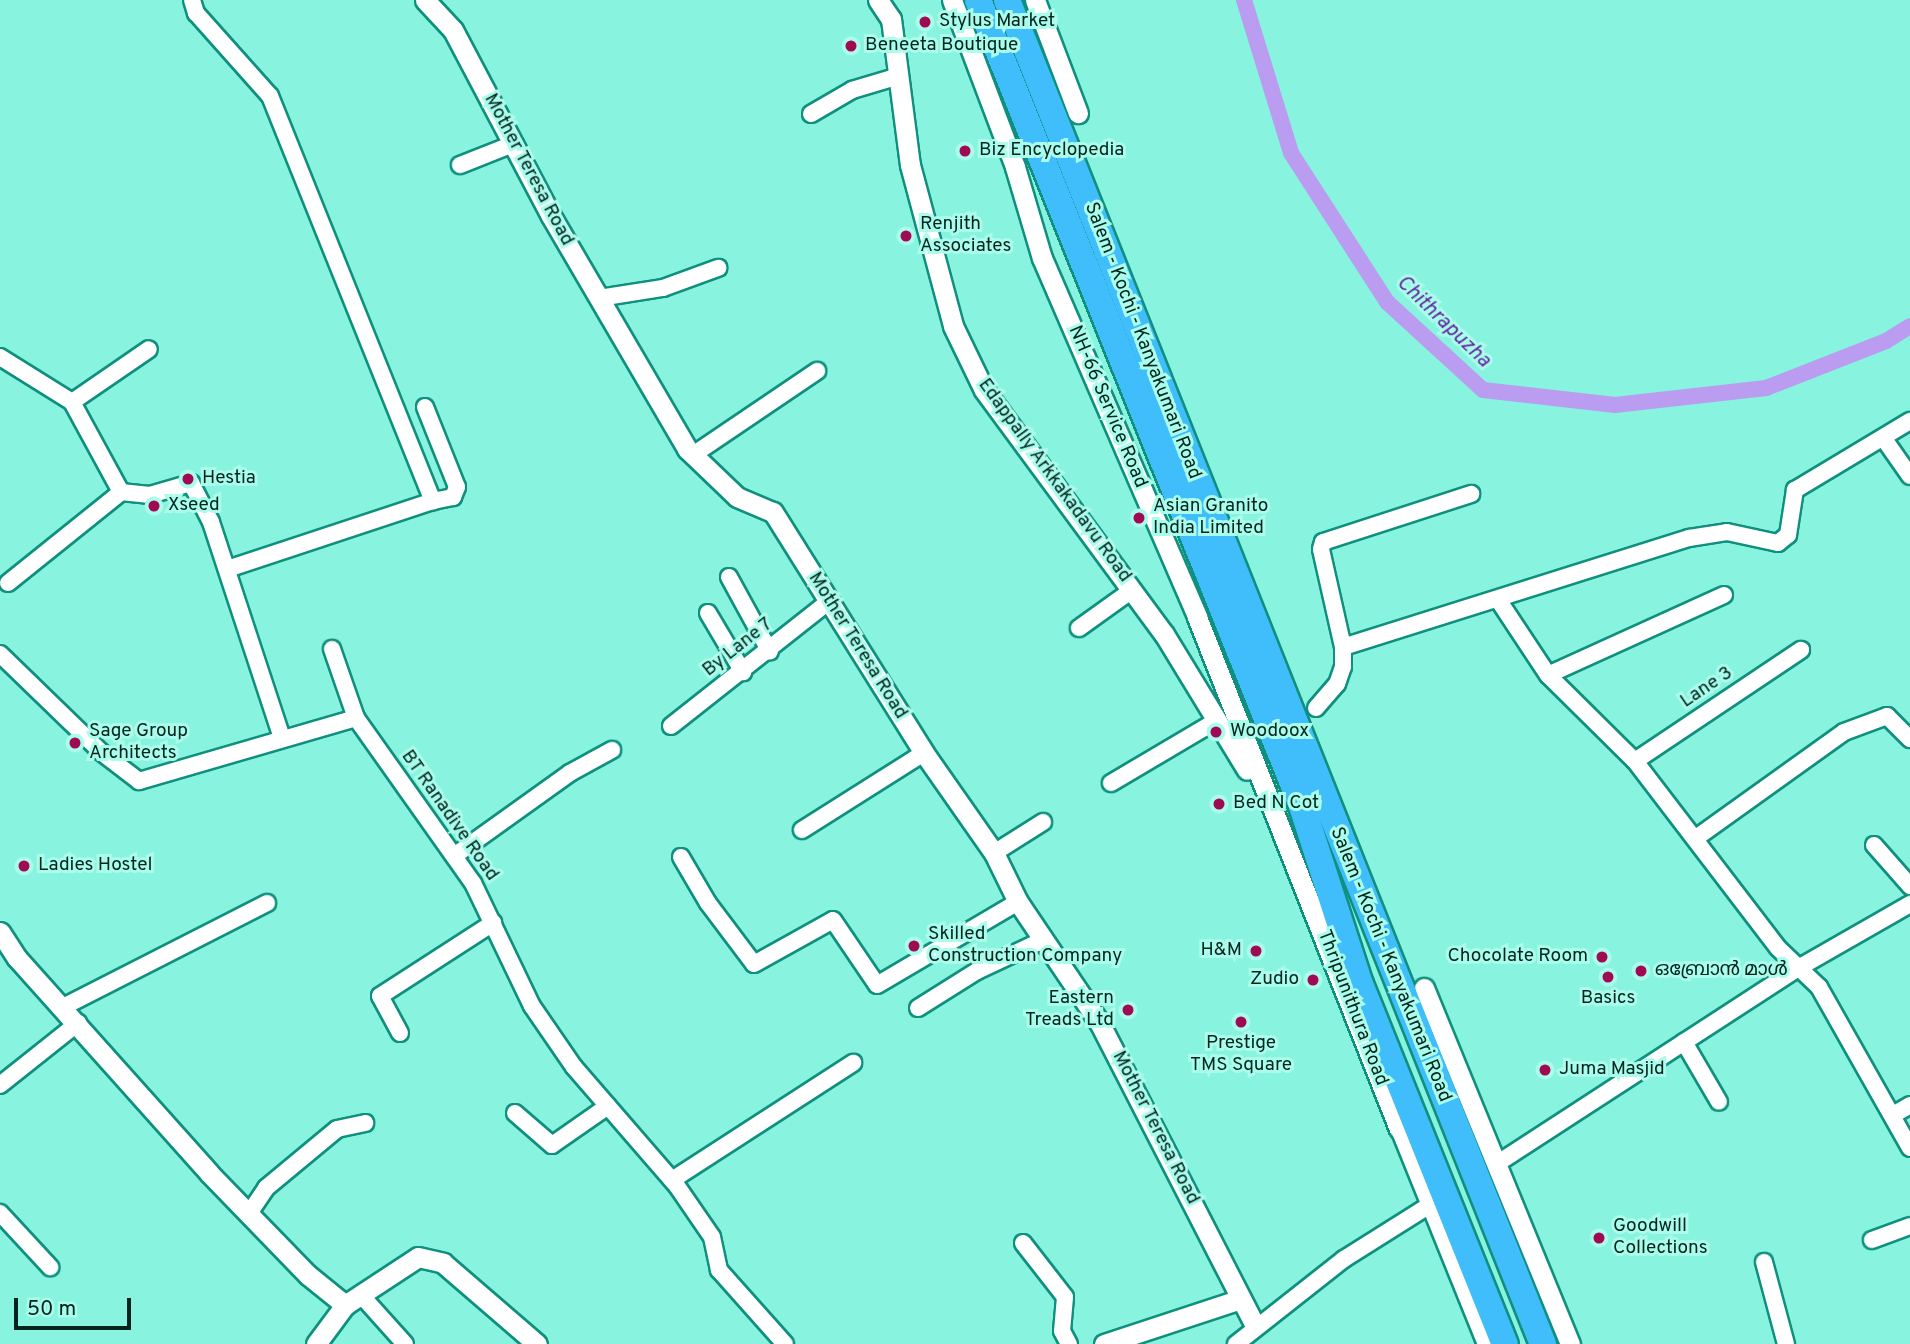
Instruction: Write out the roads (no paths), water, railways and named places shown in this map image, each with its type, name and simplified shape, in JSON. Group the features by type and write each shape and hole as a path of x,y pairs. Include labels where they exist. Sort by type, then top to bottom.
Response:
{"highway":[{"name":"Salem - Kochi - Kanyakumari Road","path":"978,0 1302,806 1407,1126 1505,1344"},
{"name":"Salem - Kochi - Kanyakumari Road","path":"1007,0 1067,117 1413,992 1543,1344"}],"street":[{"path":"192,0 196,13 270,96 433,501"},
{"name":"Edappally Arkkakadavu Road","path":"878,0 891,19 910,165 953,326 984,390 1132,590 1273,811"},
{"name":"NH-66 Service Road","path":"952,0 1015,167 1042,258 1197,617 1273,811"},
{"path":"1035,0 1067,117"},
{"name":"Mother Teresa Road","path":"428,1 453,30 599,298 693,455 737,498 773,512 924,753 994,853 1018,902 1099,1022 1255,1325"},
{"path":"811,114 852,90 899,76"},
{"path":"460,165 513,144"},
{"path":"599,298 663,288 718,268"},
{"path":"72,402 149,349"},
{"path":"0,357 72,402 121,492"},
{"path":"693,455 817,371"},
{"path":"227,569 433,501 453,498 457,487 425,407"},
{"path":"1343,647 1499,601 1537,584 1706,534 1746,535 1777,543 1788,535 1795,489 1884,439 1910,421"},
{"path":"1884,439 1910,476"},
{"path":"8,583 121,492 150,495 191,483 211,522 282,738"},
{"path":"1317,708 1337,684 1343,647 1327,590 1323,542 1471,495"},
{"path":"729,577 770,652"},
{"path":"1079,628 1132,590"},
{"path":"1548,675 1724,595"},
{"name":"By Lane 7","path":"671,726 770,652 829,601"},
{"path":"1499,601 1548,675 1635,761 1779,948 1819,987 1910,1148"},
{"path":"708,613 743,672"},
{"name":"BT Ranadive Road","path":"332,649 355,718 473,883 532,1006 608,1106 671,1180 712,1237 719,1270 785,1344"},
{"name":"Lane 3","path":"1635,761 1801,650"},
{"path":"0,654 102,752 139,781 355,718"},
{"path":"1696,838 1844,732 1887,716 1910,738"},
{"path":"1111,783 1216,721"},
{"path":"454,856 570,773 612,750"},
{"path":"802,830 924,753"},
{"name":"Thripunithura Road","path":"1273,811 1407,1126 1428,1206 1486,1344"},
{"path":"994,853 1043,822"},
{"path":"1874,845 1910,886"},
{"path":"681,857 708,903 754,964 833,920 877,985 1018,902"},
{"path":"63,1007 267,903"},
{"path":"1498,1163 1800,967 1910,904"},
{"path":"400,1032 380,996 493,923"},
{"path":"0,932 17,958 78,1023 209,1173 250,1212 308,1275 353,1300 405,1344"},
{"path":"918,1008 977,971 1044,940"},
{"path":"1413,992 1498,1163 1570,1344"},
{"path":"0,1084 78,1023"},
{"path":"1685,1042 1719,1102"},
{"path":"671,1180 853,1063"},
{"path":"1893,1115 1910,1105"},
{"path":"515,1113 552,1145 608,1106"},
{"path":"250,1212 266,1188 337,1129 365,1123"},
{"path":"1236,1344 1255,1325 1428,1206"},
{"path":"0,1213 50,1268"},
{"path":"1872,1240 1910,1226"},
{"path":"1023,1243 1065,1297 1062,1331 1069,1344"},
{"path":"316,1344 353,1300 418,1258 443,1263 537,1344"},
{"path":"1764,1262 1786,1344"},
{"path":"1104,1344 1241,1299"}],"waterway":[{"name":"Chithrapuzha","path":"1244,0 1291,153 1387,302 1483,390 1615,405 1766,388 1886,341 1910,326"}],"place":[{"name":"Stylus Market","path":"925,22"},
{"name":"Beneeta Boutique","path":"851,46"},
{"name":"Biz Encyclopedia","path":"965,151"},
{"name":"Renjith Associates","path":"906,236"},
{"name":"Hestia","path":"188,479"},
{"name":"Xseed","path":"154,506"},
{"name":"Asian Granito India Limited","path":"1139,518"},
{"name":"Woodoox","path":"1216,732"},
{"name":"Sage Group Architects","path":"75,743"},
{"name":"Bed N Cot","path":"1219,804"},
{"name":"Ladies Hostel","path":"24,866"},
{"name":"Skilled Construction Company","path":"914,946"},
{"name":"H&M","path":"1256,951"},
{"name":"Chocolate Room","path":"1602,957"},
{"name":"ഒബ്രോൻ മാൾ","path":"1641,971"},
{"name":"Basics","path":"1608,977"},
{"name":"Zudio","path":"1313,980"},
{"name":"Eastern Treads Ltd","path":"1128,1010"},
{"name":"Prestige TMS Square","path":"1241,1022"},
{"name":"Juma Masjid","path":"1545,1070"},
{"name":"Goodwill Collections","path":"1599,1238"}]}
